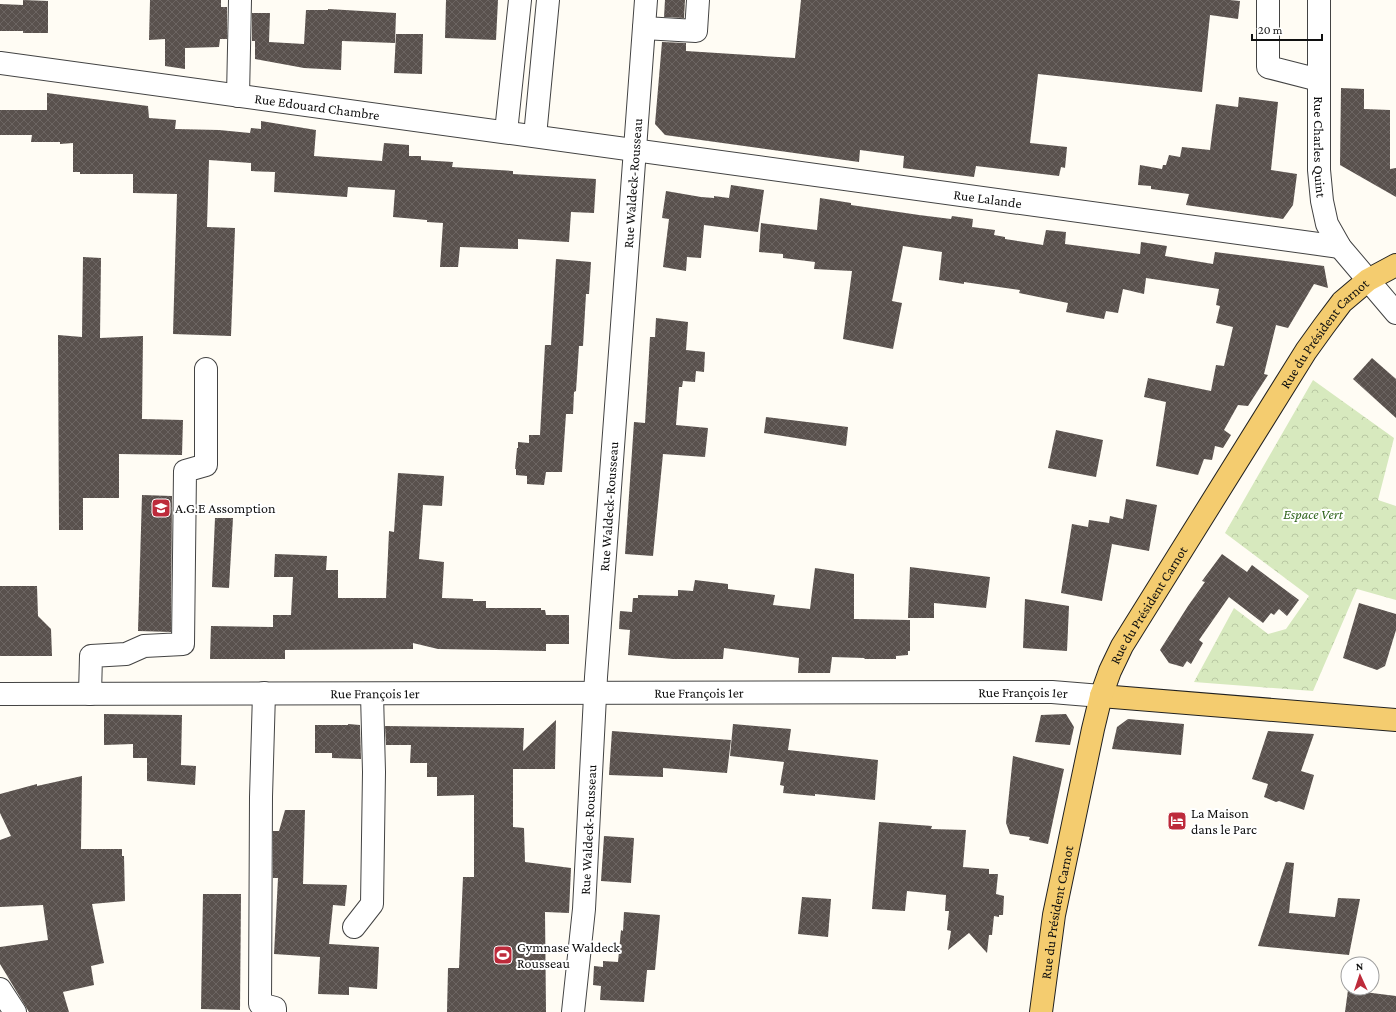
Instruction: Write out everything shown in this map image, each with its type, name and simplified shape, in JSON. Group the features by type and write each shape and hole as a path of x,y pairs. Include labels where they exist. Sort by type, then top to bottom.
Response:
{"main road":[{"name":"Rue du Président Carnot","path":"1041,1012 1054,916 1101,696 1110,671 1122,646 1306,351 1342,302 1385,272"},
{"name":"Rue François 1er","path":"1101,696 1396,720"}],"street":[{"path":"238,96 240,0"},
{"path":"506,132 520,0"},
{"path":"535,136 548,0"},
{"name":"Rue Waldeck-Rousseau","path":"573,1012 584,909 595,693 646,0"},
{"path":"644,28 696,31 698,0"},
{"path":"1268,0 1268,67 1320,80"},
{"name":"Rue Charles Quint","path":"1319,0 1319,170 1322,201 1327,224 1340,247 1385,272 1396,313"},
{"name":"Rue Edouard Chambre","path":"0,63 635,150"},
{"name":"Rue Lalande","path":"635,150 1340,247"},
{"path":"90,694 91,656 126,654 144,646 183,644 185,471 206,465 206,369"},
{"name":"Rue François 1er","path":"0,694 1052,692 1101,696"},
{"path":"264,693 260,821 260,1004 276,1008 275,1012"},
{"path":"354,927 372,904 374,772 372,694"},
{"path":"0,989 15,1012"}],"green space":[{"name":"Espace Vert","path":"1313,380 1394,438 1378,500 1396,506 1396,600 1357,589 1313,691 1194,682 1234,608 1268,634 1286,629 1309,596 1225,533"}],"building":[{"path":"23,0 48,1 48,33 0,31 0,4 23,5"},
{"path":"150,0 221,0 221,7 227,7 227,39 220,39 219,47 185,48 185,69 165,66 165,39 149,40"},
{"path":"446,0 498,0 496,40 445,38"},
{"path":"665,0 685,0 684,18 664,17"},
{"path":"801,0 1240,1 1238,19 1210,15 1202,92 1038,74 1030,143 1067,147 1065,168 1061,167 1059,176 976,166 974,177 903,168 904,156 860,150 859,162 665,135 655,124 662,42 686,43 686,51 795,58"},
{"path":"328,9 396,13 395,43 342,41 341,70 304,68 255,59 255,41 252,41 252,13 270,13 269,42 304,44 306,10"},
{"path":"396,34 423,34 422,74 394,73"},
{"path":"1341,88 1364,89 1364,109 1390,110 1390,169 1396,168 1396,197 1340,165"},
{"path":"47,93 148,106 149,118 176,120 175,129 219,130 250,133 251,128 261,129 261,121 316,130 314,156 382,161 384,143 409,145 409,156 421,156 421,160 453,162 452,167 513,171 513,174 596,179 594,213 571,212 569,242 518,239 518,249 460,247 458,267 440,267 443,223 393,217 395,190 348,187 347,197 274,192 275,172 251,171 251,163 209,160 207,227 235,228 231,336 173,334 177,194 133,193 133,174 80,174 80,172 73,172 73,143 60,144 60,142 31,142 32,135 0,135 0,110 47,110"},
{"path":"1239,97 1278,102 1271,170 1297,174 1293,205 1283,219 1186,205 1189,194 1151,189 1151,186 1138,185 1140,165 1162,169 1163,165 1166,165 1169,155 1180,157 1182,147 1210,150 1216,104 1238,107"},
{"path":"731,185 764,190 758,232 704,225 701,258 687,257 686,271 663,267 669,219 662,218 666,191 701,197 714,198 714,196 729,198"},
{"path":"820,198 851,203 851,205 919,215 951,219 952,216 973,219 972,227 995,230 994,235 1005,237 1005,239 1043,245 1046,230 1066,232 1065,244 1140,254 1141,242 1167,246 1165,256 1213,264 1215,252 1324,266 1328,288 1314,284 1288,328 1276,325 1264,374 1268,375 1248,406 1238,405 1224,430 1231,435 1223,448 1215,446 1212,460 1204,459 1198,475 1156,466 1166,402 1144,397 1148,378 1211,391 1216,365 1224,366 1233,327 1216,323 1220,306 1216,305 1219,289 1146,278 1144,294 1123,289 1118,313 1106,311 1104,319 1066,312 1068,303 1019,293 1020,290 939,280 942,252 903,246 892,301 902,303 893,349 843,339 852,271 814,269 815,262 783,258 783,254 759,252 761,223 817,230"},
{"path":"83,257 101,258 100,338 143,336 142,419 183,420 182,455 119,454 119,498 83,498 83,530 59,530 58,335 82,337"},
{"path":"556,259 591,262 589,294 586,294 583,346 579,346 573,414 566,414 562,472 546,472 544,485 527,484 527,476 516,475 515,469 517,448 518,442 529,443 529,435 540,435 545,345 551,345"},
{"path":"656,318 688,322 686,350 705,352 704,372 696,371 695,382 683,381 682,387 679,387 676,425 708,428 705,457 663,454 653,556 625,554 634,422 645,423 650,337 655,337"},
{"path":"1372,358 1396,379 1396,418 1353,379"},
{"path":"766,417 848,427 846,446 764,433"},
{"path":"1056,430 1103,440 1096,477 1048,468"},
{"path":"398,473 444,476 442,506 423,505 419,559 444,562 442,598 486,601 486,608 541,608 541,610 545,610 546,615 569,615 569,644 546,644 546,651 438,649 413,643 413,649 285,650 285,659 210,659 211,626 273,627 273,615 291,615 293,577 274,577 275,554 327,556 326,570 338,570 338,598 386,598 389,531 394,532"},
{"path":"142,495 172,496 171,632 138,631"},
{"path":"1126,499 1157,505 1149,551 1112,544 1102,601 1061,593 1072,524 1088,527 1089,520 1109,523 1110,516 1123,519"},
{"path":"215,518 233,518 229,588 212,587"},
{"path":"1222,554 1247,572 1252,565 1299,600 1287,616 1279,609 1274,615 1271,613 1263,623 1229,597 1199,640 1203,643 1191,664 1187,661 1183,667 1169,663 1160,650 1205,582 1202,581"},
{"path":"910,567 990,577 986,608 934,603 934,618 908,618"},
{"path":"815,568 854,574 854,619 910,620 910,651 908,651 908,655 896,656 896,659 832,657 830,673 798,673 799,658 724,648 723,659 673,659 628,655 630,630 619,629 620,611 632,612 633,598 638,598 638,595 678,596 678,590 693,591 695,580 728,584 728,589 775,595 773,605 810,609"},
{"path":"0,586 37,586 38,616 51,629 52,656 0,656"},
{"path":"1025,599 1069,606 1067,651 1023,648"},
{"path":"1359,603 1396,614 1396,630 1385,666 1377,670 1343,658"},
{"path":"104,714 182,715 181,765 196,766 195,785 147,781 147,758 133,758 133,744 104,745"},
{"path":"1066,714 1074,727 1070,745 1035,742 1041,715"},
{"path":"1128,719 1184,724 1181,755 1112,749 1117,727"},
{"path":"556,720 555,769 513,769 513,827 524,828 525,862 571,868 569,913 545,912 546,1012 447,1012 448,968 459,968 463,877 474,877 474,795 437,796 437,777 427,777 427,763 410,763 411,745 386,745 385,726 524,728 523,751"},
{"path":"733,724 791,729 788,750 878,760 875,800 815,794 815,796 783,793 784,786 780,785 784,762 730,756"},
{"path":"315,725 360,725 361,759 332,758 332,753 315,753"},
{"path":"612,731 731,740 727,773 663,768 663,777 609,775"},
{"path":"1268,731 1314,734 1301,771 1314,775 1304,810 1264,797 1268,784 1252,779"},
{"path":"1013,756 1064,769 1048,844 1029,840 1030,837 1010,834 1006,823"},
{"path":"82,776 81,849 122,849 122,856 124,856 125,901 92,904 104,963 91,966 94,985 63,992 69,1012 29,1012 0,964 0,947 48,940 43,905 0,907 0,840 11,836 0,813 0,794 37,784 37,786"},
{"path":"285,810 305,810 303,884 347,885 345,906 333,905 329,944 379,947 377,989 349,987 349,995 318,994 320,957 274,954 278,878 273,878 273,831 279,831"},
{"path":"879,822 932,826 931,829 966,830 963,867 989,869 989,874 998,874 996,894 1004,896 1003,915 999,915 999,917 994,916 992,935 989,935 987,953 969,933 948,950 951,931 947,930 949,911 945,911 946,895 907,891 905,911 872,909"},
{"path":"604,836 634,838 631,883 601,881"},
{"path":"1286,862 1294,863 1289,913 1335,917 1338,898 1360,899 1349,955 1258,946"},
{"path":"203,894 241,894 240,1010 201,1009"},
{"path":"802,897 831,899 828,937 798,934"},
{"path":"624,912 660,915 655,970 647,970 644,1002 600,1000 601,986 593,985 594,966 603,967 603,961 618,962 621,930 623,931"},
{"path":"1380,994 1396,996 1396,1012 1345,1012 1347,996 1380,996"}],"place":[{"name":"A.G.E Assomption","path":"161,508"},
{"name":"La Maison dans le Parc","path":"1177,821"},
{"name":"Gymnase Waldeck Rousseau","path":"503,955"}]}
